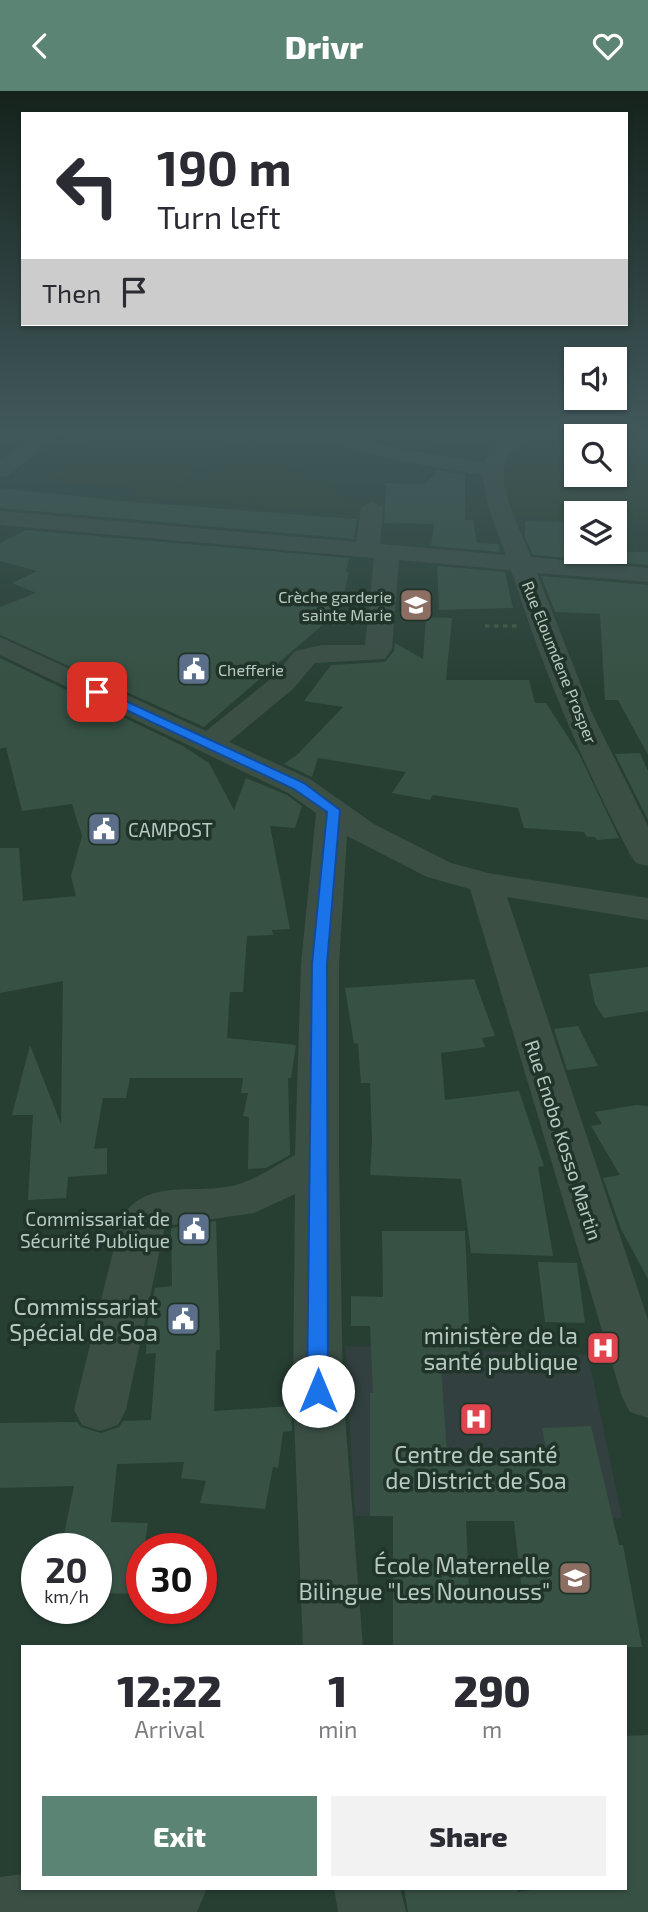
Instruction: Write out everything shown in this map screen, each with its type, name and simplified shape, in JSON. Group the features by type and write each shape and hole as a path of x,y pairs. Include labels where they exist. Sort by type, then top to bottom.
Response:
{"street":[{"path":"0,518 648,575"},
{"path":"207,745 283,683 305,657 322,653 375,653 378,649 377,552 373,518"},
{"name":"Rue Eloumdene Prosper","path":"504,518 556,660 619,805 648,856"},
{"path":"0,645 207,745 299,786 399,852 439,870 485,883 648,909"},
{"path":"332,1645 318,1391 317,1162 320,964 333,810"},
{"name":"Rue Enobo Kosso Martin","path":"485,883 648,1397"},
{"path":"100,1410 144,1219 156,1208 230,1202 254,1197 317,1162"},
{"path":"0,1911 159,1890"},
{"path":"367,1890 372,1912"}],"shaded area":[{"name":"Centre de santé de District de Soa","path":"345,1346 588,1355 622,1518 452,1521 451,1517 355,1516"}],"green space":[{"path":"627,518 648,518 627,519"}],"building":[{"path":"114,518 357,519 354,539"},
{"path":"384,518 465,518 473,520 477,543 498,544 500,552 431,546 434,524 384,523"},
{"path":"525,521 564,522 564,558 533,555 525,537"},
{"path":"26,530 349,558 346,572 349,572 340,610 204,727 0,635 0,607 36,593 12,583 37,571 0,561 0,543"},
{"path":"627,552 648,552 648,565 627,563"},
{"path":"437,566 505,572 513,608 439,610"},
{"path":"541,576 648,585 648,755 618,700 605,700 600,614 555,612"},
{"path":"426,617 452,618 446,680 529,680 535,703 546,703 579,754 619,838 597,840 595,837 587,837 584,832 524,828 518,808 433,795 430,800 392,793 406,772 318,758 312,777 284,764 298,754 343,707 304,701 331,665 385,662 394,651 395,643 423,659"},
{"path":"0,658 183,746 209,763 234,810 246,778 287,795 302,806 295,828 270,826 290,929 272,930 273,935 247,936 243,992 230,992 227,1038 296,1045 291,1078 288,1078 290,1155 266,1168 248,1169 249,1117 243,1116 248,1093 241,1093 243,1078 130,1078 126,1098 103,1098 94,1149 107,1148 107,1174 68,1177 66,1198 28,1200 33,1115 12,1115 30,1045 61,1124 63,981 0,993 0,848 19,848 23,901 76,896 71,876 82,836 72,804 22,811 6,747 0,749"},
{"path":"640,753 648,771 648,820 615,754"},
{"path":"648,967 648,1011 604,1018 595,1004 589,974"},
{"path":"474,979 495,1036 482,1038 485,1047 441,1053 445,1100 519,1091 544,1166 538,1167 553,1256 471,1253 461,1179 370,1175 370,1083 361,1083 358,1043 354,1044 345,988"},
{"path":"578,1026 598,1066 567,1070 554,1029"},
{"path":"636,1105 648,1106 648,1279 621,1229 603,1178 620,1175 591,1126 602,1124 595,1112"},
{"path":"216,1221 220,1350 216,1350 214,1411 291,1406 292,1431 283,1432 278,1468 273,1467 265,1509 200,1503 206,1481 181,1478 184,1462 117,1464 111,1522 148,1523 146,1533 126,1533 126,1594 112,1593 112,1533 64,1533 74,1486 0,1488 0,1423 77,1422 81,1427 101,1433 119,1427 123,1421 151,1420 156,1353 146,1354 147,1325 155,1288 172,1286 171,1228"},
{"path":"382,1231 465,1231 471,1369 441,1368 448,1467 549,1463 542,1428 591,1426 619,1545 623,1545 642,1647 393,1645 393,1516 370,1516 370,1393 373,1393 370,1326 351,1326 351,1296 383,1297","holes":["466,1521 514,1521 522,1592 469,1591"]},
{"path":"538,1262 577,1263 585,1323 545,1322"},
{"path":"648,1735 648,1912 408,1912 404,1890 627,1890 627,1736"}],"place":[{"name":"Crèche garderie sainte Marie","path":"416,605"},
{"name":"Chefferie","path":"194,669"},
{"name":"CAMPOST","path":"104,829"},
{"name":"Commissariat de Sécurité Publique","path":"194,1229"},
{"name":"Commissariat Spécial de Soa","path":"183,1319"},
{"name":"ministère de la santé publique","path":"603,1348"},
{"name":"Centre de santé de District de Soa","path":"476,1419"},
{"name":"École Maternelle Bilingue \"Les Nounouss\"","path":"575,1578"}],"route":[{"path":"97,692 299,786 333,810 320,964 318,1391"}]}
